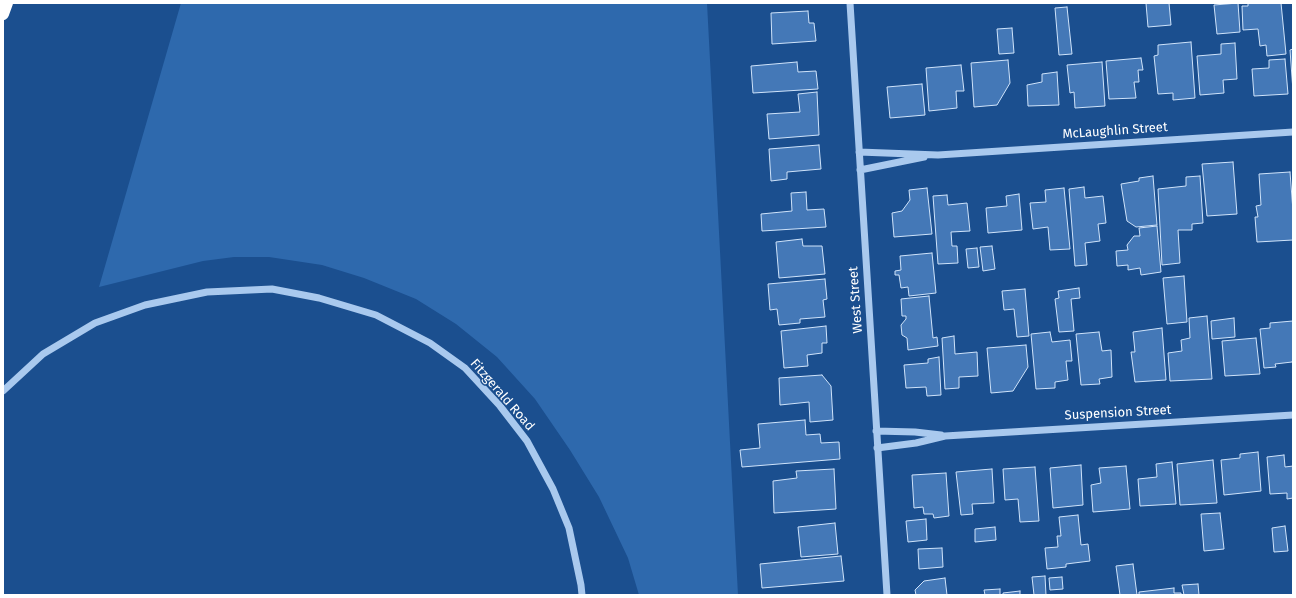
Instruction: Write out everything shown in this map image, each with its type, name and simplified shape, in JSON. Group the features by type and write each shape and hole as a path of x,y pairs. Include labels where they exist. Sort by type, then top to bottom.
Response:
{"highway":[{"path":"3,14 7,3"}],"street":[{"name":"West Street","path":"850,3 886,595"},
{"name":"McLaughlin Street","path":"859,152 938,155 1293,132"},
{"name":"McLaughlin Street","path":"860,170 938,155"},
{"name":"Fitzgerald Road","path":"3,391 43,354 95,323 145,305 207,292 272,289 319,298 376,315 430,343 465,368 500,406 527,442 554,489 569,528 582,595"},
{"name":"Suspension Street","path":"877,448 916,443 945,436 1293,415"},
{"name":"Suspension Street","path":"876,431 915,432 945,436"}],"shaded area":[{"path":"181,3 707,3 738,595 639,595 628,558 599,497 570,450 535,399 497,357 456,324 416,299 364,278 322,265 269,257 234,257 203,261 99,287"}],"building":[{"path":"1146,3 1169,3 1171,25 1148,27"},
{"path":"1238,3 1240,32 1217,34 1214,5"},
{"path":"1248,3 1281,3 1286,54 1267,56 1266,45 1260,46 1258,29 1243,30 1242,6 1248,6"},
{"path":"1067,7 1072,54 1059,55 1055,8"},
{"path":"808,11 809,23 814,23 816,41 772,44 771,13"},
{"path":"1012,28 1014,53 999,54 997,29"},
{"path":"1191,42 1195,98 1173,100 1173,93 1158,94 1154,56 1158,55 1158,45"},
{"path":"1235,43 1237,79 1223,80 1224,93 1200,95 1197,56 1221,54 1221,44"},
{"path":"1293,49 1293,91 1290,50"},
{"path":"1141,58 1143,70 1138,70 1139,82 1134,82 1136,98 1109,99 1106,61"},
{"path":"1285,59 1288,94 1254,96 1252,69 1269,68 1269,60"},
{"path":"1008,60 1010,83 997,105 974,107 971,63"},
{"path":"797,62 798,72 816,71 818,89 753,93 751,66"},
{"path":"1102,62 1105,106 1075,108 1074,92 1070,93 1067,65"},
{"path":"961,65 964,91 956,91 957,108 929,111 926,68"},
{"path":"1057,72 1059,105 1028,106 1027,85 1042,82 1042,74"},
{"path":"922,84 925,115 890,118 887,87"},
{"path":"817,92 819,135 769,139 767,114 800,112 798,94"},
{"path":"819,145 821,169 787,172 787,179 771,181 769,149"},
{"path":"1233,162 1237,214 1207,216 1202,164"},
{"path":"1290,172 1293,211 1293,240 1257,242 1255,217 1258,217 1256,206 1261,205 1259,174"},
{"path":"1153,176 1157,225 1136,227 1127,221 1121,184 1139,181 1139,178"},
{"path":"1200,176 1203,223 1192,224 1192,230 1178,230 1180,263 1162,265 1158,189 1186,186 1186,177"},
{"path":"1084,187 1085,198 1103,196 1106,223 1098,224 1100,241 1085,243 1087,265 1075,266 1069,189"},
{"path":"927,188 932,234 894,237 892,213 902,211 910,200 909,190"},
{"path":"1064,188 1070,249 1050,250 1048,227 1033,229 1030,203 1046,202 1045,190"},
{"path":"806,192 807,210 824,209 826,227 762,231 761,214 792,211 791,193"},
{"path":"1019,194 1022,230 988,233 986,208 1007,206 1006,196"},
{"path":"947,195 948,205 967,203 970,231 951,232 952,246 957,246 958,263 938,264 933,196"},
{"path":"1157,226 1161,272 1141,275 1140,268 1128,270 1128,265 1117,266 1116,251 1128,250 1127,245 1134,236 1140,236 1139,228"},
{"path":"802,239 803,246 822,246 825,274 779,278 776,242"},
{"path":"992,246 995,269 983,271 980,247"},
{"path":"977,248 979,267 968,268 966,249"},
{"path":"932,253 936,293 909,296 908,287 901,288 899,275 895,275 895,271 901,270 900,256"},
{"path":"1184,276 1187,322 1167,324 1163,278"},
{"path":"825,279 827,299 823,300 825,317 800,319 800,323 779,325 777,309 770,310 768,284"},
{"path":"1079,288 1080,298 1071,299 1074,331 1059,332 1055,299 1059,298 1058,291"},
{"path":"1025,289 1029,336 1017,337 1014,309 1004,310 1002,291"},
{"path":"929,296 933,338 937,337 938,346 908,350 907,338 902,335 901,325 906,319 906,316 902,316 901,299"},
{"path":"1207,316 1212,379 1170,381 1168,353 1182,351 1181,340 1190,338 1189,318"},
{"path":"1234,318 1235,337 1212,339 1211,321"},
{"path":"1293,321 1292,362 1275,364 1276,367 1264,368 1260,329 1270,328 1270,323"},
{"path":"826,326 827,343 822,343 822,353 807,355 808,366 784,368 781,331"},
{"path":"1162,328 1166,380 1135,382 1131,352 1135,352 1133,332"},
{"path":"1050,332 1052,342 1070,340 1072,361 1066,361 1068,380 1055,382 1055,388 1036,389 1031,334"},
{"path":"1099,332 1102,351 1111,350 1112,377 1099,379 1100,384 1081,385 1076,334"},
{"path":"954,336 955,354 977,352 978,376 959,377 959,388 945,389 942,338"},
{"path":"1256,338 1260,374 1225,376 1222,341"},
{"path":"1026,345 1028,367 1013,391 991,393 987,348"},
{"path":"939,357 941,395 927,396 926,387 906,388 904,365 928,363 928,359"},
{"path":"822,375 831,386 833,420 810,422 809,402 780,405 779,378"},
{"path":"805,420 806,435 820,434 821,443 839,442 840,459 742,467 740,450 760,448 758,424"},
{"path":"1258,452 1261,491 1224,495 1221,460 1240,458 1240,454"},
{"path":"1284,455 1285,467 1293,466 1293,498 1287,499 1287,493 1270,494 1267,457"},
{"path":"1213,460 1217,503 1180,505 1177,464"},
{"path":"1172,462 1176,504 1140,506 1138,479 1157,477 1156,464"},
{"path":"1081,465 1083,505 1053,508 1050,468"},
{"path":"1126,466 1130,509 1093,512 1091,485 1101,483 1099,468"},
{"path":"1035,467 1039,521 1020,522 1018,499 1005,500 1003,469"},
{"path":"834,469 836,509 774,513 773,481 797,478 796,471"},
{"path":"992,469 994,503 972,504 973,514 961,515 956,472"},
{"path":"946,473 949,516 934,518 933,514 924,514 923,507 914,508 912,475"},
{"path":"1220,513 1224,549 1204,551 1201,514"},
{"path":"1078,515 1081,545 1088,544 1090,561 1066,564 1066,567 1047,569 1045,548 1058,547 1057,536 1061,536 1059,517"},
{"path":"926,519 927,540 908,542 906,521"},
{"path":"835,523 838,554 801,557 798,527"},
{"path":"1285,526 1288,551 1274,552 1272,528"},
{"path":"995,527 996,540 975,542 975,529"},
{"path":"942,548 943,567 919,569 918,549"},
{"path":"841,556 844,581 762,588 760,564"},
{"path":"1133,564 1137,595 1120,595 1116,566"},
{"path":"1045,576 1046,595 1034,595 1032,577"},
{"path":"1062,577 1063,589 1050,590 1049,578"},
{"path":"945,578 947,595 916,595 915,590 924,581"},
{"path":"1198,584 1199,595 1184,595 1182,585"},
{"path":"1174,588 1174,593 1181,593 1181,595 1139,595 1139,592"},
{"path":"1000,589 1000,595 985,595 984,590"},
{"path":"1020,591 1020,595 1003,595 1003,593"}]}
